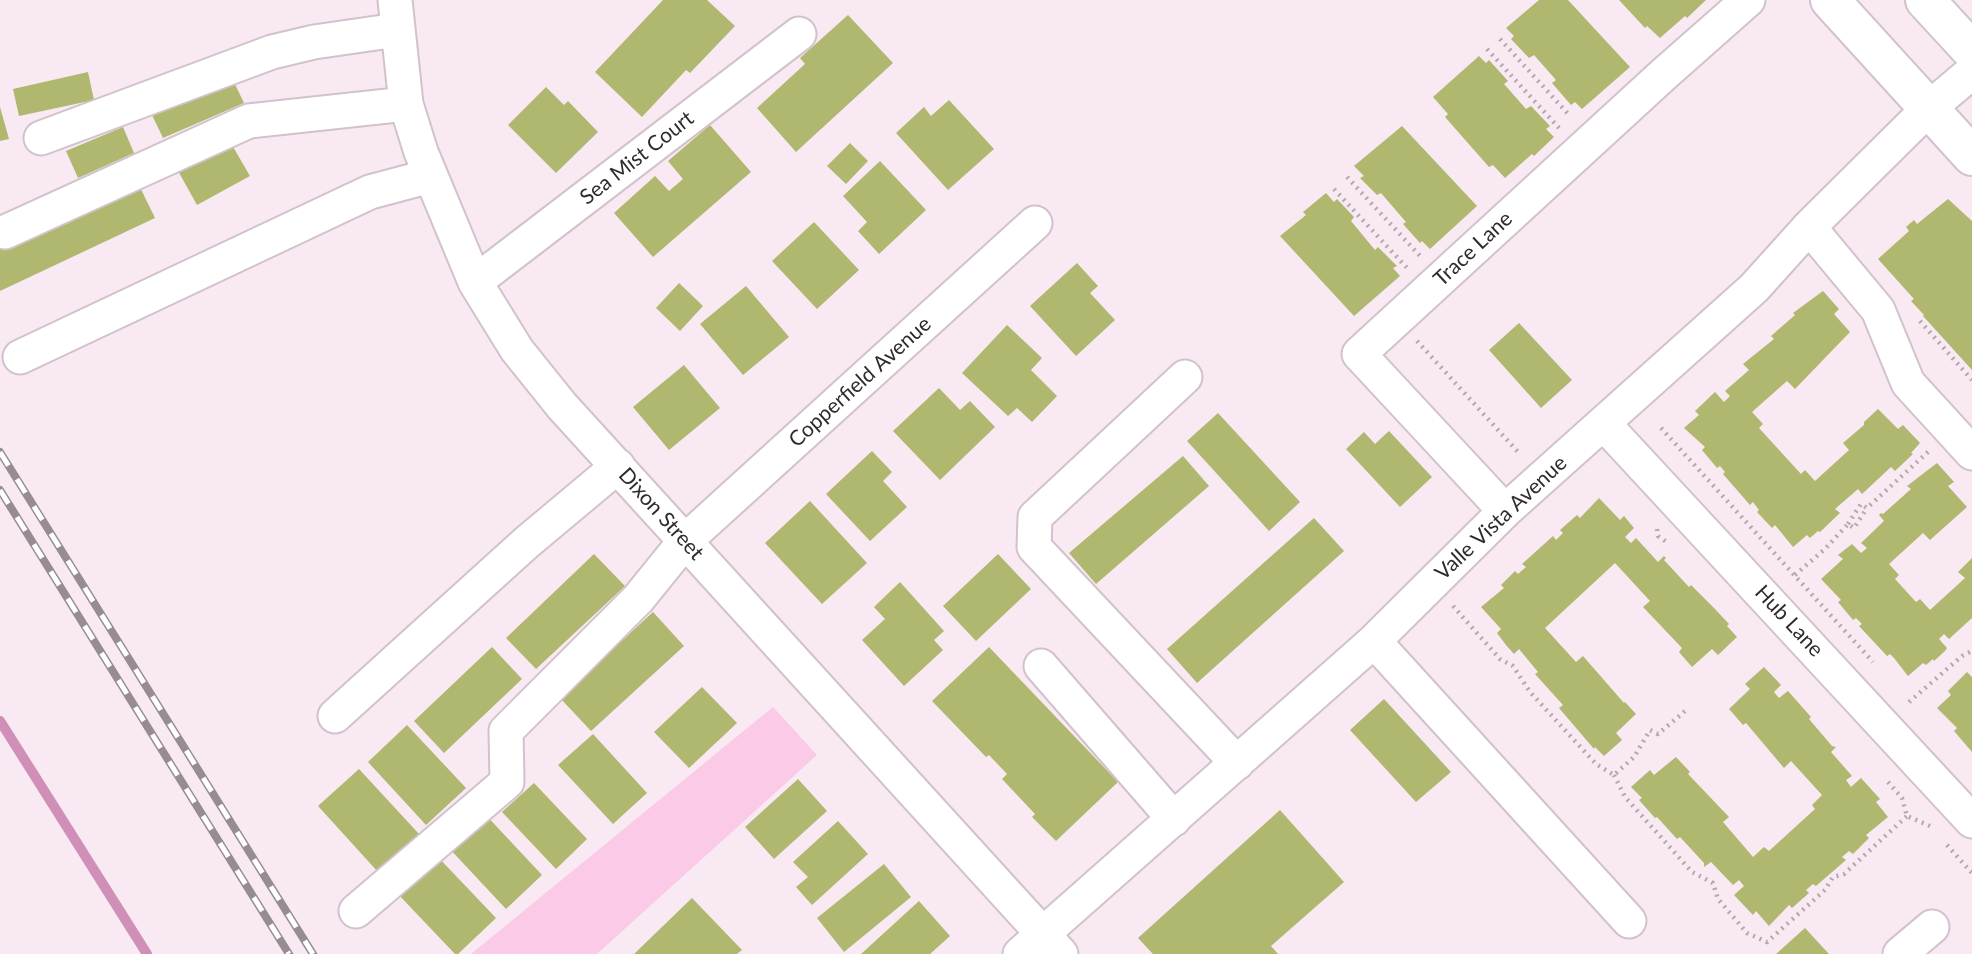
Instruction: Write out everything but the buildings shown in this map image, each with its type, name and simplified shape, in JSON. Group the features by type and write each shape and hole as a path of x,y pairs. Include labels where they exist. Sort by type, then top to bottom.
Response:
{"main road":[{"path":"1830,0 1972,156"},
{"path":"1925,0 1972,51"}],"street":[{"name":"Trace Lane","path":"1505,511 1359,354 1748,0"},
{"name":"Dixon Street","path":"396,15 406,104 421,152 475,282 506,334 533,371 1041,947"},
{"path":"41,138 272,52 314,43 396,15"},
{"name":"Sea Mist Court","path":"475,282 799,34"},
{"name":"Valle Vista Avenue","path":"1041,947 1174,819 1374,641 1505,511 1754,288 1809,227 1928,109 1972,72"},
{"path":"5,232 249,121 406,104"},
{"path":"20,357 370,192 430,176"},
{"name":"Copperfield Avenue","path":"356,911 507,782 506,731 638,599 685,541 1035,223"},
{"path":"1809,227 1878,310 1908,383 1972,453"},
{"path":"1185,377 1035,517 1034,547 1237,763"},
{"name":"Hub Lane","path":"1604,424 1972,821"},
{"path":"335,716 526,543 618,466"},
{"path":"1374,641 1629,921"},
{"path":"1041,666 1174,819"},
{"path":"1900,954 1932,927"}],"path":[{"path":"1500,39 1572,117"},
{"path":"1487,49 1560,129 1560,138"},
{"path":"1347,177 1428,266"},
{"path":"1334,189 1407,268 1407,276"},
{"path":"1415,338 1519,453"},
{"path":"1661,429 1795,575 1825,549 1848,524 1861,504 1867,508 1930,449"},
{"path":"1450,602 1500,659 1513,666 1530,692 1597,764 1614,775 1625,797 1692,872 1713,883 1718,899 1747,933 1767,942 1825,890 1833,877 1844,874 1907,816"},
{"path":"1909,702 1972,649"},
{"path":"1614,775 1634,757 1650,730 1658,734 1685,711"}],"shaded area":[{"path":"773,707 817,755 597,954 471,954"}],"waterway":[{"path":"0,721 147,954"}],"railway":[{"path":"0,452 313,954"},
{"path":"0,490 289,954"}]}
